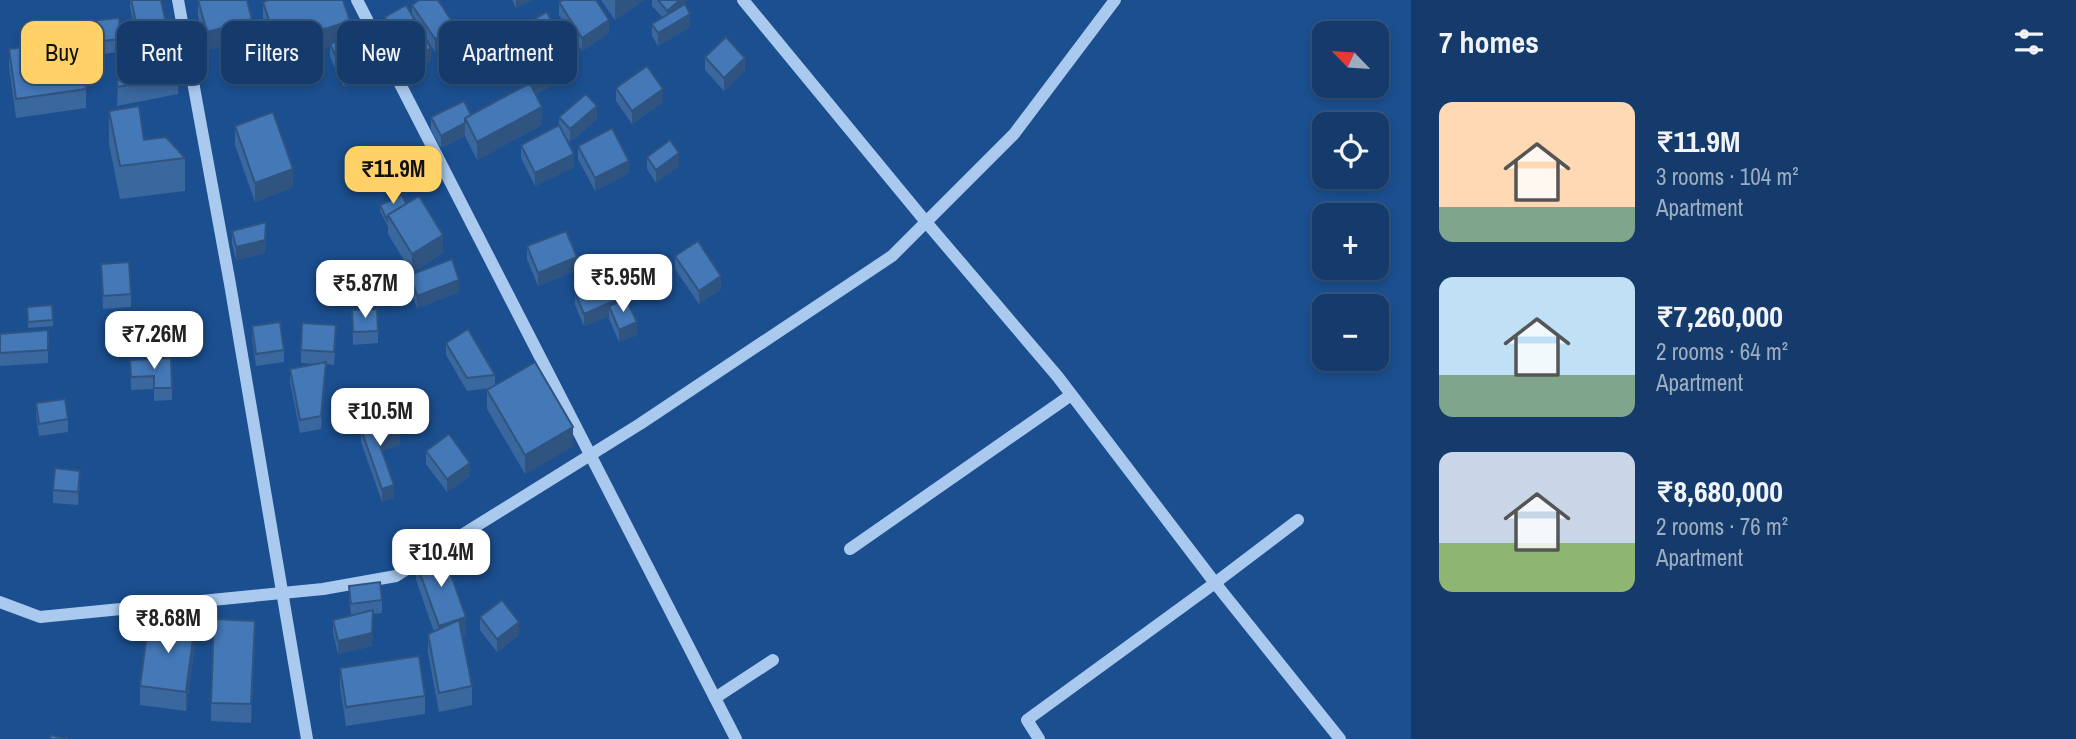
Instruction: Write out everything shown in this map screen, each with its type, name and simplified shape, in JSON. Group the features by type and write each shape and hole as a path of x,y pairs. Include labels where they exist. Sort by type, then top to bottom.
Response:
{"street":[{"path":"178,0 230,285 307,739"},
{"path":"357,0 736,739"},
{"path":"743,0 1071,395 1214,583 1340,739"},
{"path":"0,602 40,617 323,590 397,576 651,416 892,256 1014,134 1115,0"},
{"path":"850,549 1071,395"},
{"path":"1039,739 1027,720 1298,520"},
{"path":"715,698 773,660"}],"building":[{"path":"131,0 161,0 165,21 136,21"},
{"path":"198,0 247,0 252,20 221,21 221,28 207,32 207,21 204,21"},
{"path":"343,0 350,21 337,21 337,25 323,30 323,21 269,21 263,2"},
{"path":"419,0 438,0 452,21 439,21 439,36 435,39 412,5"},
{"path":"596,0 609,20 582,38 577,30 577,21 571,21 559,2"},
{"path":"658,0 680,0 667,11"},
{"path":"685,4 690,14 658,33 652,24"},
{"path":"406,5 415,21 387,21 385,17"},
{"path":"547,12 552,21 531,21"},
{"path":"119,18 117,39 103,41 103,21 90,21"},
{"path":"726,37 745,58 724,78 705,57"},
{"path":"425,38 431,48 425,52"},
{"path":"337,41 337,59 330,44"},
{"path":"21,47 21,84 85,84 86,89 16,99 9,49"},
{"path":"647,66 663,89 632,111 616,88"},
{"path":"528,84 542,107 477,142 465,118"},
{"path":"586,94 597,106 570,129 559,117"},
{"path":"464,101 471,115 465,118 465,123 441,136 431,117"},
{"path":"139,106 144,140 166,137 185,158 120,166 109,111"},
{"path":"273,112 293,169 255,183 235,126"},
{"path":"559,125 574,154 535,173 521,145"},
{"path":"612,128 629,161 595,178 578,146"},
{"path":"670,140 679,153 656,170 647,157"},
{"path":"402,195 406,204 388,215 387,220 380,205"},
{"path":"419,196 443,235 412,254 388,215"},
{"path":"266,222 265,240 236,247 232,231"},
{"path":"566,231 577,257 538,273 527,246"},
{"path":"698,241 721,276 699,291 675,256"},
{"path":"452,259 459,280 417,296 410,275"},
{"path":"129,262 131,294 103,296 101,264"},
{"path":"605,280 614,301 584,314 575,293"},
{"path":"626,299 637,322 619,330 609,306"},
{"path":"52,305 53,320 28,322 27,307"},
{"path":"377,309 378,331 353,332 352,310"},
{"path":"280,322 284,350 256,354 252,326"},
{"path":"302,323 336,325 334,352 301,350"},
{"path":"468,329 495,375 467,378 446,343"},
{"path":"48,330 48,350 0,353 0,334"},
{"path":"171,358 172,388 154,388 154,376 131,377 130,360"},
{"path":"326,362 321,416 300,420 290,369"},
{"path":"535,362 573,427 525,455 487,390"},
{"path":"65,399 68,419 39,424 36,403"},
{"path":"395,418 400,432 378,440 394,485 382,489 361,429"},
{"path":"449,434 470,463 447,479 426,451"},
{"path":"55,468 80,471 78,492 53,490"},
{"path":"443,553 466,617 439,626 416,562"},
{"path":"380,582 382,600 351,604 349,586"},
{"path":"502,600 519,622 497,639 480,617"},
{"path":"373,610 372,633 338,641 333,620"},
{"path":"149,618 195,624 186,692 140,686"},
{"path":"214,619 255,621 251,704 211,703"},
{"path":"459,620 472,686 439,693 428,634"},
{"path":"419,656 425,696 346,707 340,668"},
{"path":"51,735 68,739 50,739"}]}
